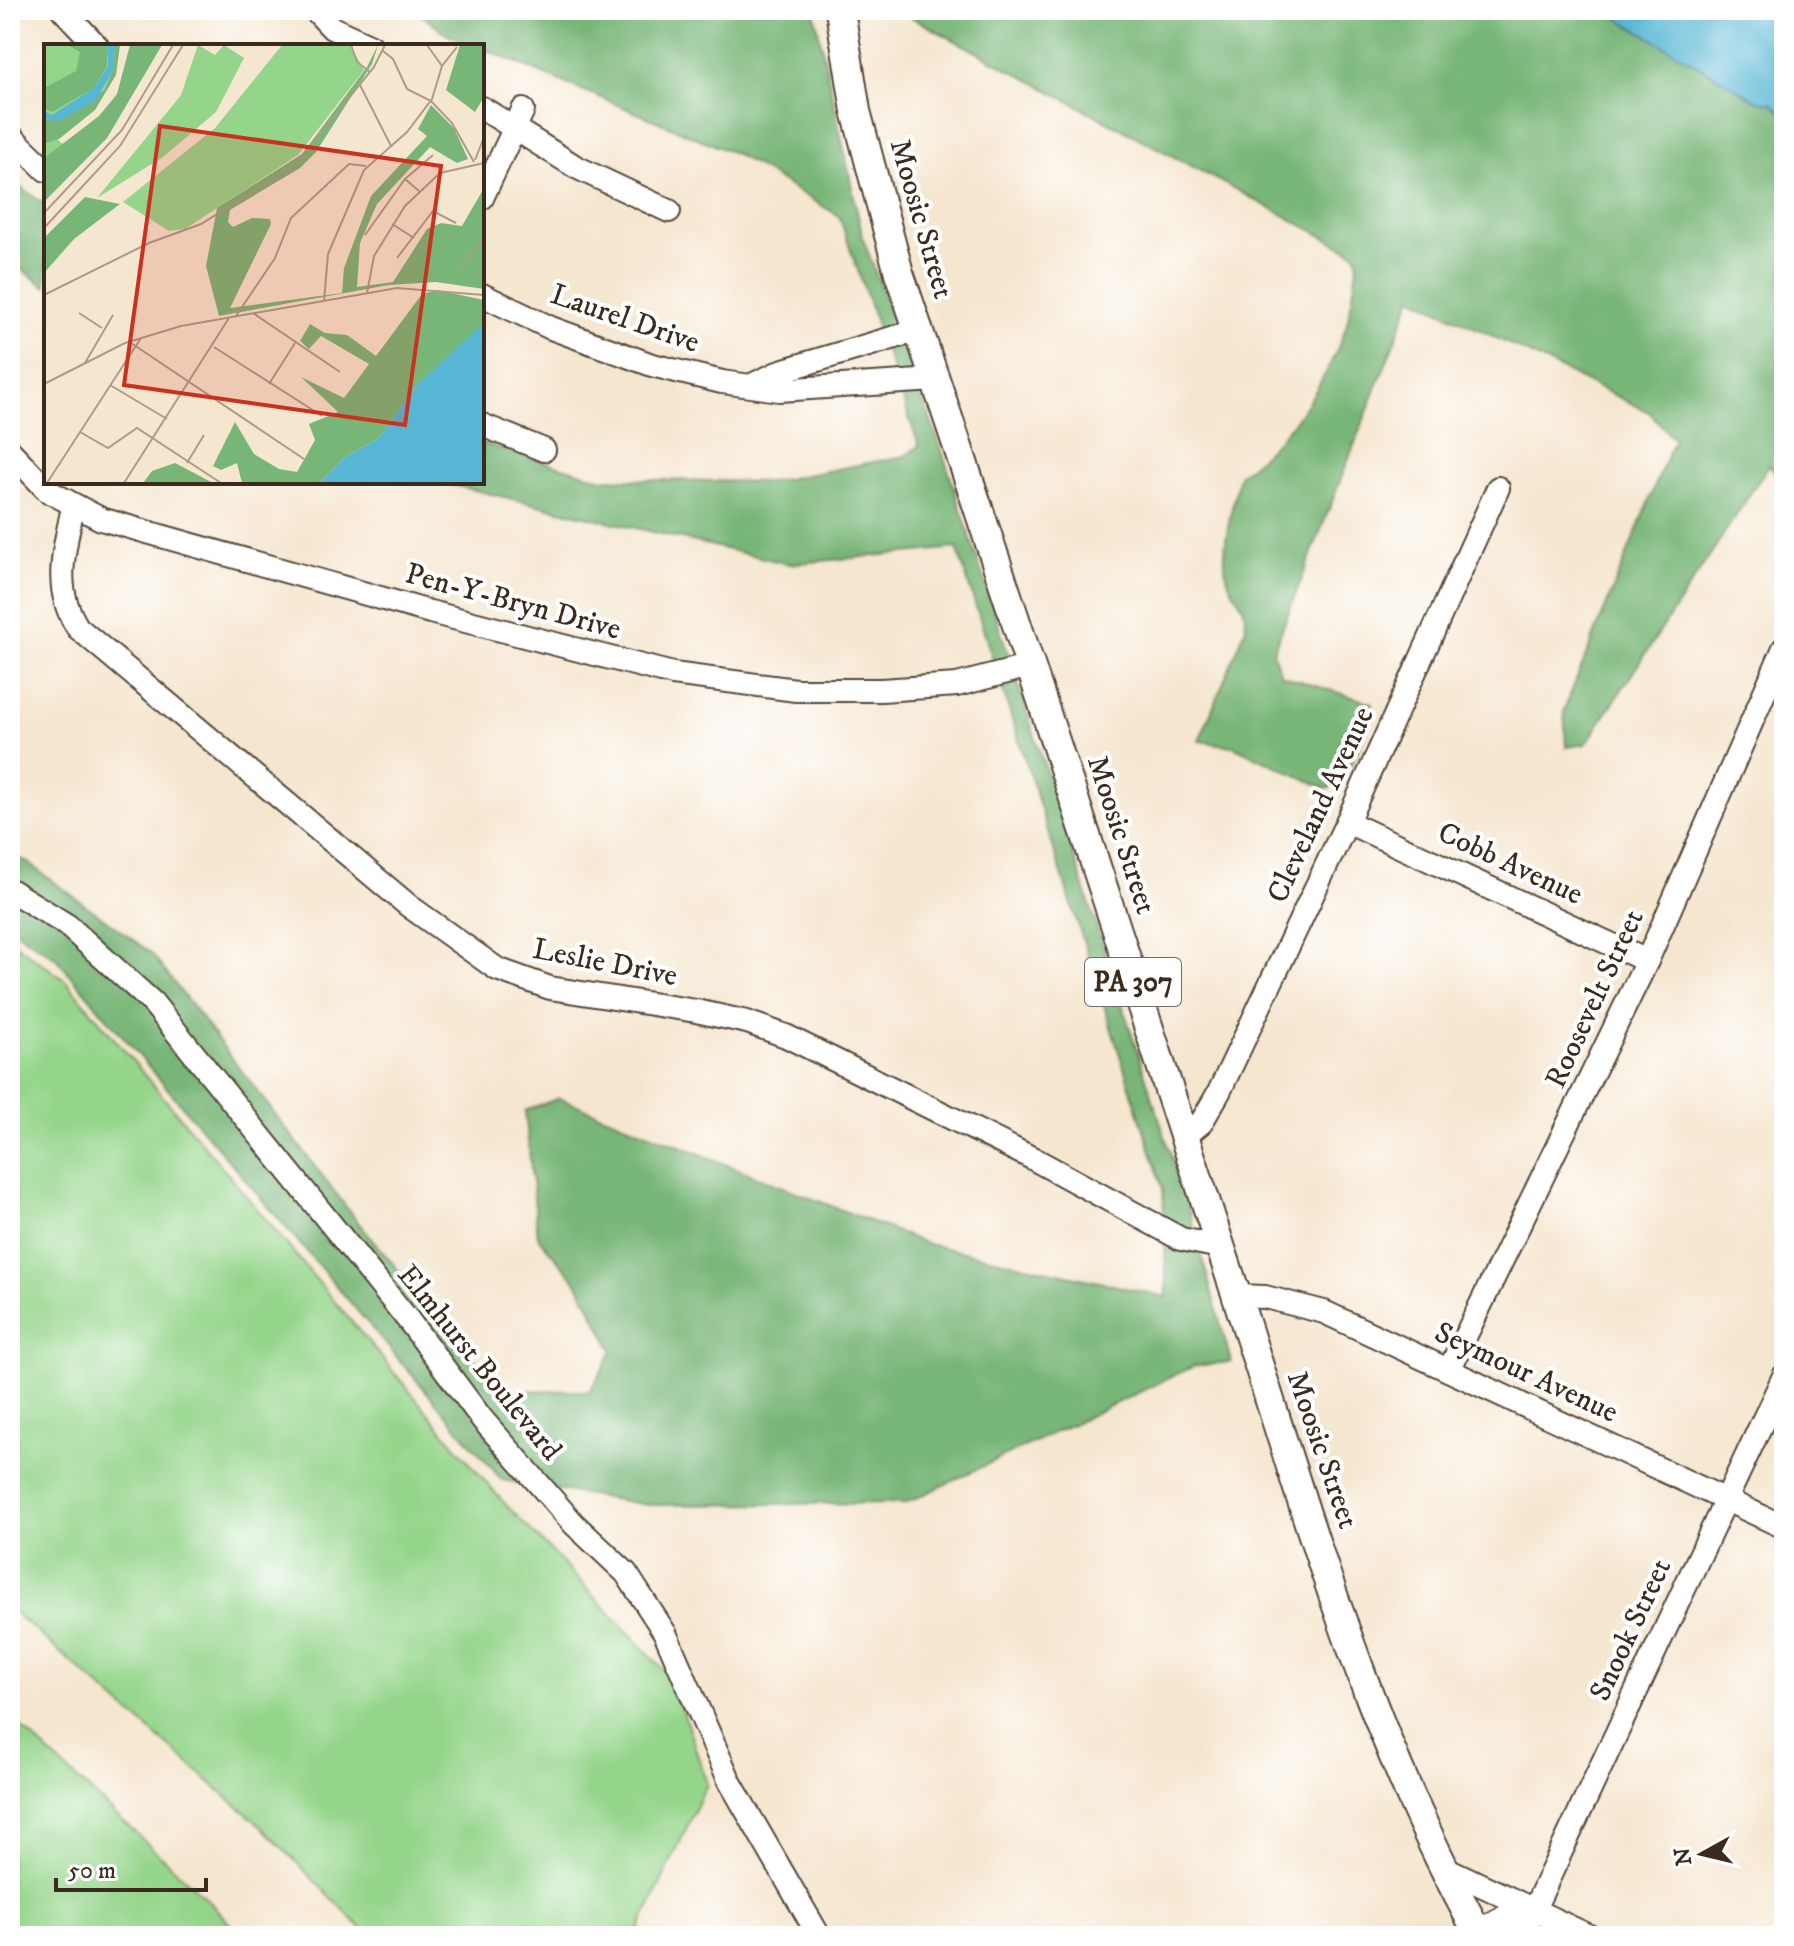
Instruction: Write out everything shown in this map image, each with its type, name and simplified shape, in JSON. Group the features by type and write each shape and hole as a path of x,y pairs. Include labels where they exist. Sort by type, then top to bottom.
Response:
{"main road":[{"name":"Moosic Street","path":"840,10 856,111 873,182 1236,1296 1391,1751 1443,1867 1479,1934"}],"street":[{"path":"63,10 95,44"},
{"path":"315,10 332,28 367,44"},
{"path":"484,109 519,119 576,167 669,211"},
{"path":"484,194 519,119"},
{"path":"10,135 44,168"},
{"name":"Laurel Drive","path":"484,296 551,328 652,365 722,382 754,384 779,390 935,380"},
{"path":"754,384 784,370 919,330"},
{"path":"484,426 544,450"},
{"name":"Pen-Y-Bryn Drive","path":"10,451 48,491 73,507 146,533 430,612 710,682 796,690 881,690 957,685 1030,666"},
{"name":"Cleveland Avenue","path":"1184,1137 1201,1123 1219,1092 1347,822 1498,488"},
{"name":"Leslie Drive","path":"73,507 60,571 65,604 78,628 409,906 497,969 550,988 709,1014 786,1036 1032,1158 1181,1239 1220,1247"},
{"name":"Roosevelt Street","path":"1449,1370 1647,961 1784,648"},
{"name":"Cobb Avenue","path":"1347,822 1647,961"},
{"name":"Elmhurst Boulevard","path":"10,890 67,925 153,1003 409,1321 482,1419 574,1524 626,1573 665,1633 730,1782 819,1936"},
{"name":"Seymour Avenue","path":"1236,1296 1265,1297 1324,1312 1784,1527"},
{"name":"Snook Street","path":"1516,1936 1534,1910 1784,1376"},
{"path":"1443,1867 1589,1936"},
{"path":"1479,1934 1516,1911 1534,1910"}],"green space":[{"path":"415,10 814,10 863,239 940,445 1189,1210 1231,1362 1194,1366 906,1503 647,1505 502,1480 55,957 10,928 10,855 25,861 151,953 361,1226 500,1390 590,1391 613,1351 577,1282 538,1237 525,1111 559,1098 927,1244 1167,1297 1163,1189 957,548 789,564 449,484 484,484 484,444 603,479 770,482 905,456 919,446 839,216 736,154 484,49 484,44 471,44 445,33"},
{"path":"898,10 1604,10 1758,101 1773,104 1779,111 1784,108 1784,483 1769,465 1586,744 1566,747 1564,710 1674,439 1649,412 1412,297 1273,652 1281,675 1372,703 1357,752 1344,775 1327,789 1233,746 1199,741 1245,631 1245,615 1225,569 1228,528 1239,475 1288,429 1325,374 1349,316 1358,261 1355,253"},
{"path":"10,180 44,204 44,286 10,261"},
{"path":"10,940 66,981 495,1493 672,1678 707,1784 636,1936 369,1936 262,1827 10,1609"},
{"path":"10,1717 207,1899 241,1936 10,1936"}],"water":[{"path":"1604,10 1784,10 1784,108 1779,111 1773,104 1758,101"}]}
